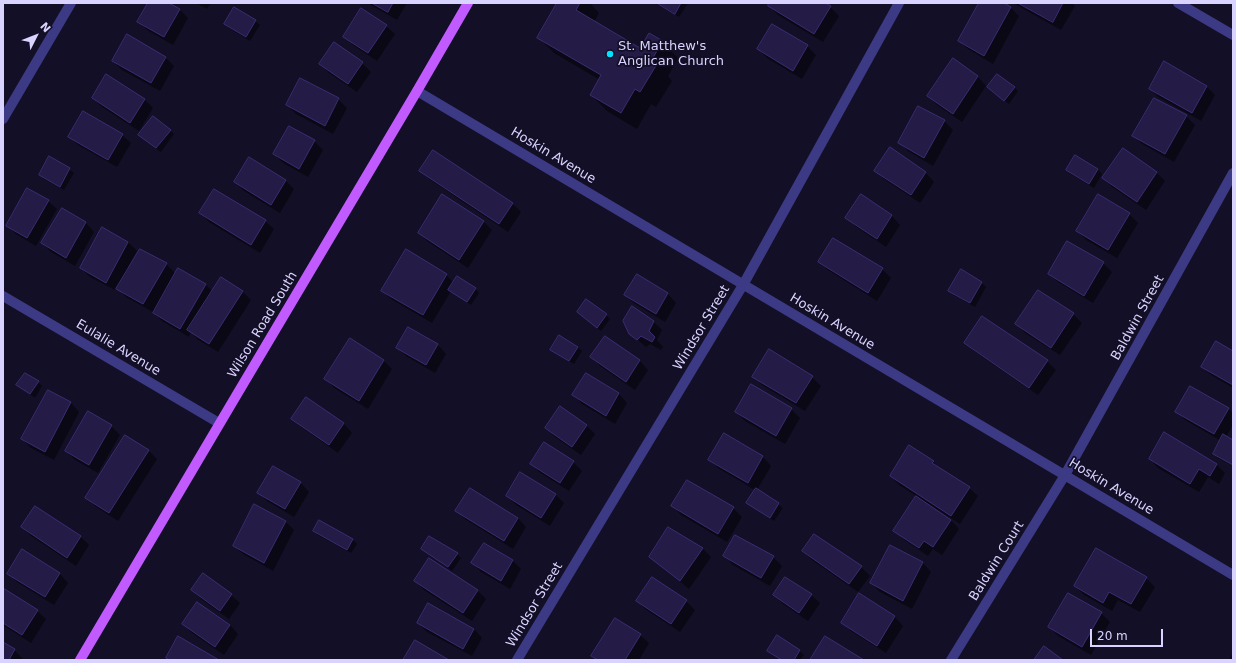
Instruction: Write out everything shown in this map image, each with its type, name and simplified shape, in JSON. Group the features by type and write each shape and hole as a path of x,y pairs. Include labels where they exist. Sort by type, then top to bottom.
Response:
{"main road":[{"name":"Wilson Road South","path":"80,660 468,3"}],"street":[{"path":"3,119 71,3"},
{"name":"Windsor Street","path":"518,660 744,285 899,3"},
{"path":"1178,3 1233,35"},
{"name":"Hoskin Avenue","path":"417,91 637,220 1233,575"},
{"name":"Baldwin Street","path":"1065,475 1233,173"},
{"name":"Eulalie Avenue","path":"3,296 219,423"},
{"name":"Baldwin Court","path":"950,660 1065,475"}],"building":[{"path":"148,3 169,3 180,9 164,37 137,22"},
{"path":"372,3 393,3 388,12"},
{"name":"St. Matthew's Anglican Church","path":"557,3 580,3 576,10 640,48 649,33 663,41 651,61 657,64 640,92 635,89 621,113 590,95 601,75 537,38"},
{"path":"657,3 681,3 675,14"},
{"path":"769,3 825,3 831,6 814,34 768,6"},
{"path":"979,3 1004,3 1011,7 984,56 958,41"},
{"path":"1018,3 1063,3 1053,22"},
{"path":"234,7 256,20 246,37 224,24"},
{"path":"361,8 387,25 368,53 343,37"},
{"path":"772,24 808,45 793,71 757,49"},
{"path":"127,34 166,57 151,83 112,61"},
{"path":"334,42 363,62 348,84 319,64"},
{"path":"953,58 978,76 953,114 927,96"},
{"path":"1164,61 1207,86 1192,113 1149,89"},
{"path":"106,74 145,99 130,123 92,98"},
{"path":"997,74 1015,87 1004,101 987,87"},
{"path":"300,78 339,98 325,126 286,105"},
{"path":"1154,98 1187,115 1165,154 1132,136"},
{"path":"918,106 945,120 924,158 898,143"},
{"path":"83,111 123,134 108,160 68,137"},
{"path":"153,116 171,130 156,148 138,135"},
{"path":"289,126 315,140 299,169 273,154"},
{"path":"890,147 926,172 911,195 874,171"},
{"path":"1123,148 1157,172 1137,202 1102,178"},
{"path":"433,150 513,203 499,224 419,171"},
{"path":"1075,155 1098,169 1089,184 1066,170"},
{"path":"49,156 70,168 60,187 39,175"},
{"path":"249,157 286,180 271,205 234,182"},
{"path":"27,188 49,200 27,238 6,226"},
{"path":"214,189 266,220 251,245 199,213"},
{"path":"442,194 484,221 459,260 418,233"},
{"path":"861,194 892,215 877,239 845,218"},
{"path":"1098,194 1130,213 1108,250 1076,231"},
{"path":"62,208 86,222 66,258 41,243"},
{"path":"102,227 128,242 106,283 80,268"},
{"path":"833,238 883,268 868,293 818,262"},
{"path":"1067,241 1104,262 1084,296 1048,274"},
{"path":"140,249 167,263 143,304 116,289"},
{"path":"406,249 447,274 423,315 381,291"},
{"path":"178,268 206,284 180,329 153,313"},
{"path":"961,269 982,282 970,303 948,291"},
{"path":"637,274 668,293 656,314 624,295"},
{"path":"457,276 476,288 467,302 448,290"},
{"path":"221,277 243,291 209,344 187,330"},
{"path":"1038,290 1074,313 1051,348 1015,324"},
{"path":"586,299 607,314 597,328 577,312"},
{"path":"632,306 654,321 649,331 655,337 652,342 641,336 637,340 629,334 623,321"},
{"path":"982,316 1048,360 1029,388 964,343"},
{"path":"408,327 438,344 426,365 396,348"},
{"path":"559,335 578,347 569,361 550,350"},
{"path":"605,336 640,360 626,382 590,357"},
{"path":"350,338 384,360 359,401 324,379"},
{"path":"1216,341 1233,351 1233,385 1201,367"},
{"path":"769,349 813,376 796,403 752,377"},
{"path":"25,373 39,381 30,394 16,385"},
{"path":"586,373 619,393 606,416 572,395"},
{"path":"751,384 792,408 776,436 735,412"},
{"path":"1190,386 1229,408 1214,434 1175,412"},
{"path":"48,390 71,402 45,452 21,439"},
{"path":"306,397 344,423 329,445 291,419"},
{"path":"560,406 587,425 572,447 545,428"},
{"path":"88,411 112,425 89,465 65,451"},
{"path":"1164,432 1217,464 1210,476 1199,469 1190,484 1149,459"},
{"path":"724,433 763,456 748,483 708,460"},
{"path":"1223,434 1233,440 1233,465 1213,454"},
{"path":"125,435 149,450 109,513 85,498"},
{"path":"544,442 574,461 560,483 530,464"},
{"path":"909,445 934,461 932,463 970,487 951,516 890,476"},
{"path":"273,466 301,482 285,509 257,493"},
{"path":"520,472 556,494 541,518 506,496"},
{"path":"687,480 734,507 718,534 671,506"},
{"path":"470,488 518,518 504,541 455,511"},
{"path":"756,488 779,503 770,518 746,503"},
{"path":"916,496 951,520 933,547 924,541 919,548 893,531"},
{"path":"254,504 286,521 264,563 233,546"},
{"path":"35,506 81,536 67,558 21,527"},
{"path":"319,520 353,539 347,550 313,531"},
{"path":"668,527 703,548 680,581 649,557"},
{"path":"814,534 862,566 849,584 802,551"},
{"path":"735,535 774,556 761,578 723,556"},
{"path":"429,536 458,553 448,567 421,549"},
{"path":"484,543 513,560 501,581 471,563"},
{"path":"890,545 923,562 903,601 870,583"},
{"path":"1096,548 1147,577 1131,604 1109,592 1103,603 1074,586"},
{"path":"22,549 60,573 45,597 7,574"},
{"path":"429,558 478,590 463,613 414,581"},
{"path":"203,573 232,594 220,611 191,590"},
{"path":"652,577 687,600 671,624 636,601"},
{"path":"785,577 812,594 799,613 773,595"},
{"path":"3,588 38,610 22,635 3,623"},
{"path":"859,593 895,616 877,646 841,623"},
{"path":"1068,593 1102,612 1082,647 1048,627"},
{"path":"197,602 230,625 215,647 182,624"},
{"path":"428,603 474,629 463,649 417,623"},
{"path":"615,618 641,634 625,660 598,660 591,656"},
{"path":"777,635 800,650 794,660 782,660 767,651"},
{"path":"178,636 219,660 170,660 166,658"},
{"path":"825,636 864,660 810,660"},
{"path":"415,640 449,660 403,660"},
{"path":"3,642 15,649 9,660 3,660"},
{"path":"1044,646 1063,660 1034,660"}],"place":[{"name":"St. Matthew's Anglican Church","path":"610,54"}]}
